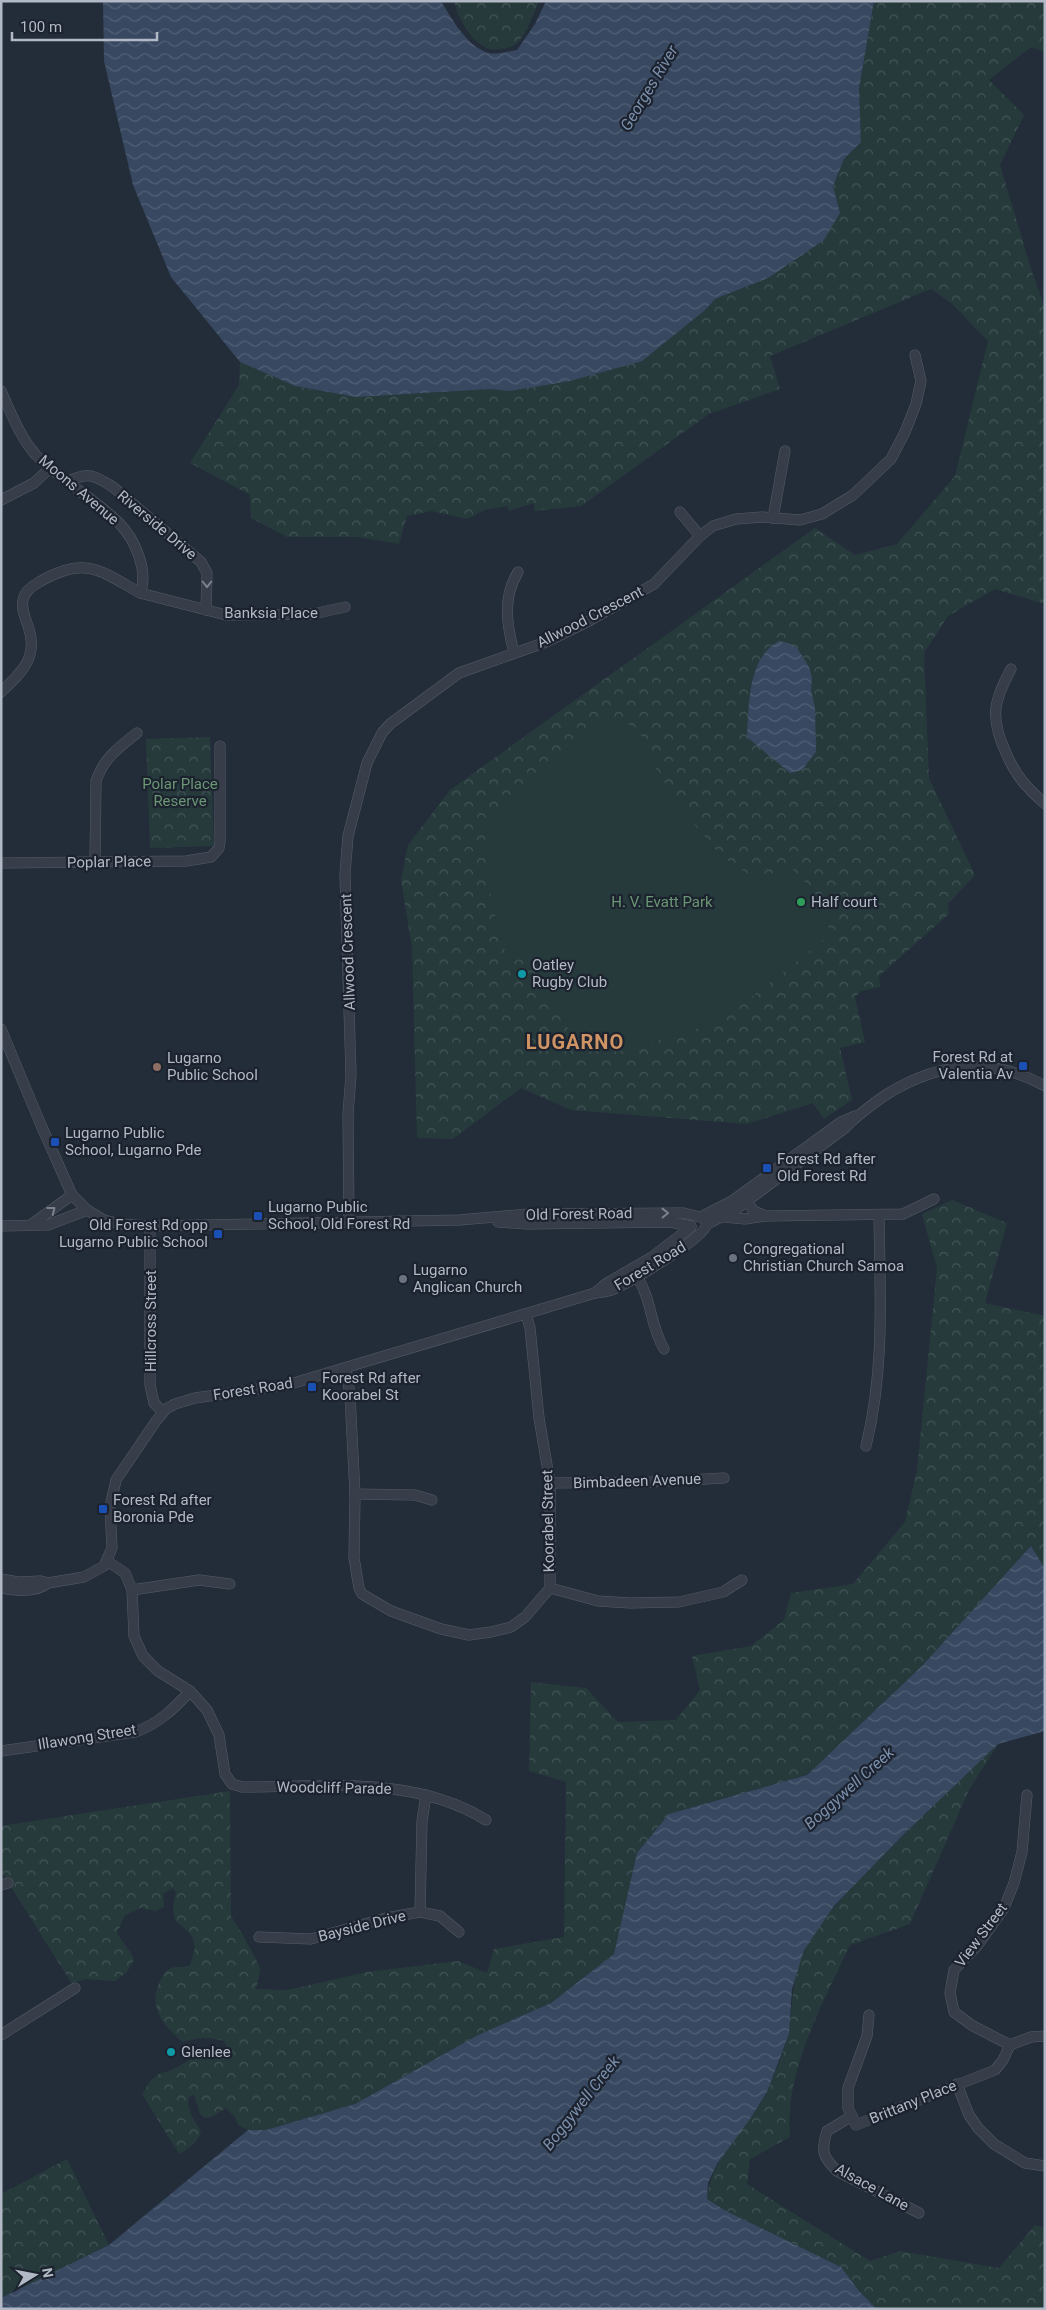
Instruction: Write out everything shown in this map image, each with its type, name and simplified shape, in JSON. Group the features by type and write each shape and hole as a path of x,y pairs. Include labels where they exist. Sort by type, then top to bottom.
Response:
{"street":[{"name":"Allwood Crescent","path":"349,1222 348,1114 351,1075 345,874 348,836 367,763 382,733 390,724 459,674 546,642 589,621 654,584 700,536 713,526 736,519 762,517 800,520 822,514 853,495 891,459 916,404 921,381 915,355"},
{"name":"Moons Avenue","path":"1,391 25,440 50,468 121,524 136,549 142,564 142,587 140,593"},
{"path":"773,518 785,451"},
{"path":"1,500 34,482 50,468"},
{"name":"Riverside Drive","path":"68,481 88,474 97,477 113,487 201,562 207,573 206,610"},
{"path":"680,512 700,536"},
{"path":"1,692 22,670 31,652 32,638 23,613 22,602 27,591 32,586 62,571 85,566 104,572 140,593"},
{"path":"514,653 508,626 507,605 510,584 518,572"},
{"name":"Banksia Place","path":"140,593 226,615 313,614 345,607"},
{"path":"1011,670 997,702 996,730 1018,777 1045,804"},
{"path":"95,862 94,793 99,772 110,755 137,733"},
{"name":"Poplar Place","path":"1,863 197,860 218,857 220,841 220,746"},
{"name":"Old Forest Road","path":"1,1029 40,1125 72,1194 87,1210 113,1223 150,1226 459,1220 529,1214 690,1213 703,1222"},
{"name":"Forest Road","path":"595,1292 652,1257 691,1227 692,1220 703,1222 724,1217 743,1199 841,1122 856,1116 910,1081 946,1069 974,1066 996,1068 1025,1076 1045,1086"},
{"path":"31,1225 72,1194"},
{"path":"743,1199 757,1213 766,1216"},
{"name":"Forest Road","path":"107,1561 112,1548 110,1507 114,1486 126,1463 163,1412 175,1404 187,1400 279,1387 595,1292 613,1290 636,1277 728,1204 743,1199"},
{"path":"724,1217 746,1219 766,1216 903,1214 934,1199"},
{"path":"1,1226 48,1225 87,1210"},
{"path":"866,1446 875,1410 880,1362 879,1215"},
{"name":"Old Forest Road","path":"459,1220 528,1224 665,1222 691,1227"},
{"path":"665,1222 671,1230 674,1240"},
{"name":"Hillcross Street","path":"150,1226 150,1385 154,1403 163,1412"},
{"path":"636,1277 646,1295 655,1332 664,1349"},
{"name":"Koorabel Street","path":"346,1368 350,1396 355,1494 354,1558 359,1588 362,1594 385,1609 441,1629 469,1635 511,1627 525,1617 550,1588 550,1483 539,1418 530,1328 526,1314"},
{"name":"Bimbadeen Avenue","path":"550,1483 650,1482 724,1478"},
{"path":"355,1494 415,1494 432,1500"},
{"path":"2,1583 32,1590 42,1588 48,1583 90,1575 100,1569 107,1561 125,1573 132,1590 134,1636 143,1656 158,1670 190,1691"},
{"path":"132,1590 199,1580 230,1584"},
{"path":"550,1588 598,1601 630,1603 679,1602 723,1592 742,1580"},
{"name":"Illawong Street","path":"1,1751 134,1732 150,1726 167,1714 190,1691"},
{"name":"Woodcliff Parade","path":"190,1691 212,1720 222,1751 225,1774 232,1784 236,1786 377,1786 426,1794 460,1805 486,1820"},
{"path":"420,1912 422,1821 426,1794"},
{"name":"View Street","path":"1010,2045 973,2026 954,2012 950,1993 954,1970 977,1946 1004,1908 1014,1883 1022,1852 1027,1795"},
{"name":"Bayside Drive","path":"259,1937 311,1939 386,1918 420,1912 440,1916 460,1932"},
{"path":"1,2035 75,1988"},
{"name":"Brittany Place","path":"869,2015 867,2036 848,2088 848,2108 856,2125 995,2070 1003,2060 1010,2045"},
{"path":"1010,2045 1032,2037 1045,2036"},
{"path":"957,2084 969,2115 978,2128 994,2144 1025,2164 1045,2166"},
{"name":"Alsace Lane","path":"852,2116 827,2130 822,2148 827,2161 837,2171 919,2213"}],"green space":[{"path":"454,1 540,1 525,33 518,42 508,48 492,49 476,41 470,34 460,18"},
{"name":"H. V. Evatt Park","path":"874,1 1045,1 1045,52 1031,47 989,80 1024,115 1000,165 1032,272 1045,307 1045,604 995,589 948,616 924,653 929,778 975,875 948,904 949,914 879,976 880,987 861,991 855,997 865,1042 840,1048 852,1100 824,1119 813,1103 747,1124 571,1110 521,1088 453,1139 417,1138 412,948 401,880 408,845 450,790 815,528 855,555 897,544 955,476 988,341 951,303 931,289 770,356 780,389 709,414 581,506 535,511 534,503 509,511 507,506 485,510 467,519 432,511 407,516 399,544 358,537 287,537 251,518 250,495 190,463 239,385 240,362 295,386 356,397 490,389 510,391 705,310 715,299 768,278 840,213 833,186 844,159 861,142 859,89"},
{"name":"H. V. Evatt Park","path":"612,716 638,729 658,773 689,818 721,856 748,874 767,875 791,868 815,896 829,929 821,942 738,1008 703,1027 623,1051 596,1051 570,1031 544,994 528,957 509,962 494,911 485,851 486,834 490,819 509,795 565,750"},
{"name":"Polar Place Reserve","path":"210,737 214,846 150,848 146,739"},
{"path":"952,1200 1007,1223 985,1303 1045,1316 1045,1569 1031,1547 922,1666 807,1775 669,1814 637,1853 614,1954 551,2003 478,2035 355,2104 266,2130 248,2130 238,2125 235,2117 226,2108 212,2117 205,2118 200,2114 194,2095 189,2097 190,2111 201,2131 193,2144 179,2154 142,2094 151,2080 159,2074 172,2070 195,2057 205,2054 224,2058 227,2048 224,2041 213,2039 198,2038 183,2042 164,2023 157,2009 155,2001 156,1992 163,1974 171,1968 190,1965 194,1950 191,1935 175,1920 173,1907 176,1893 173,1888 163,1894 164,1907 156,1911 141,1908 125,1915 117,1933 134,1960 127,1972 115,1981 85,1979 72,1984 1,1871 1,1826 230,1791 231,1917 260,1969 256,1989 287,1990 367,1972 458,1961 487,1973 494,1949 564,1937 566,1782 529,1771 531,1682 586,1688 618,1722 676,1720 700,1690 692,1656 751,1646 784,1620 791,1593 853,1584 905,1522 917,1470 937,1268 922,1214"},
{"path":"998,1744 969,1790 910,1924 850,1945 818,2014 799,2063 790,2112 790,2137 750,2159 747,2184 870,2261 900,2251 999,2268 1035,2225 1045,2228 1045,2309 877,2309 859,2291 841,2267 726,2211 707,2199 710,2184 723,2156 759,2105 773,2079 788,2037 797,1970 810,1939 833,1908 868,1871"},
{"path":"67,2159 109,2245 1,2298 1,2194"}],"water":[{"name":"Georges River","path":"103,1 441,1 467,39 481,50 496,54 517,50 535,24 546,1 874,1 859,89 861,142 844,159 833,186 840,213 824,240 768,278 715,299 705,310 642,361 570,381 510,391 490,389 356,397 295,386 240,362 171,277 133,185 104,61"},
{"path":"779,641 797,648 809,667 815,708 816,752 802,770 790,773 747,737 750,697 755,671 769,649"},
{"name":"Boggywell Creek","path":"1031,1546 1045,1569 1045,1731 998,1744 904,1834 834,1906 804,1950 792,1989 789,2034 767,2092 717,2164 708,2183 707,2199 726,2211 841,2267 859,2291 877,2309 1,2309 1,2298 109,2245 248,2130 266,2130 355,2104 478,2035 551,2003 614,1954 637,1853 669,1814 807,1775 922,1666"}],"place":[{"name":"Half court","path":"801,902"},
{"name":"Oatley Rugby Club","path":"522,974"},
{"name":"Forest Rd at Valentia Av","path":"1023,1066"},
{"name":"Lugarno Public School","path":"157,1067"},
{"name":"Lugarno Public School, Lugarno Pde","path":"55,1142"},
{"name":"Forest Rd after Old Forest Rd","path":"767,1168"},
{"name":"Lugarno Public School, Old Forest Rd","path":"258,1216"},
{"name":"Old Forest Rd opp Lugarno Public School","path":"218,1234"},
{"name":"Congregational Christian Church Samoa","path":"733,1258"},
{"name":"Lugarno Anglican Church","path":"403,1279"},
{"name":"Forest Rd after Koorabel St","path":"312,1387"},
{"name":"Forest Rd after Boronia Pde","path":"103,1509"},
{"name":"Glenlee","path":"171,2052"}],"district":[{"name":"LUGARNO","path":"575,1042"}]}
